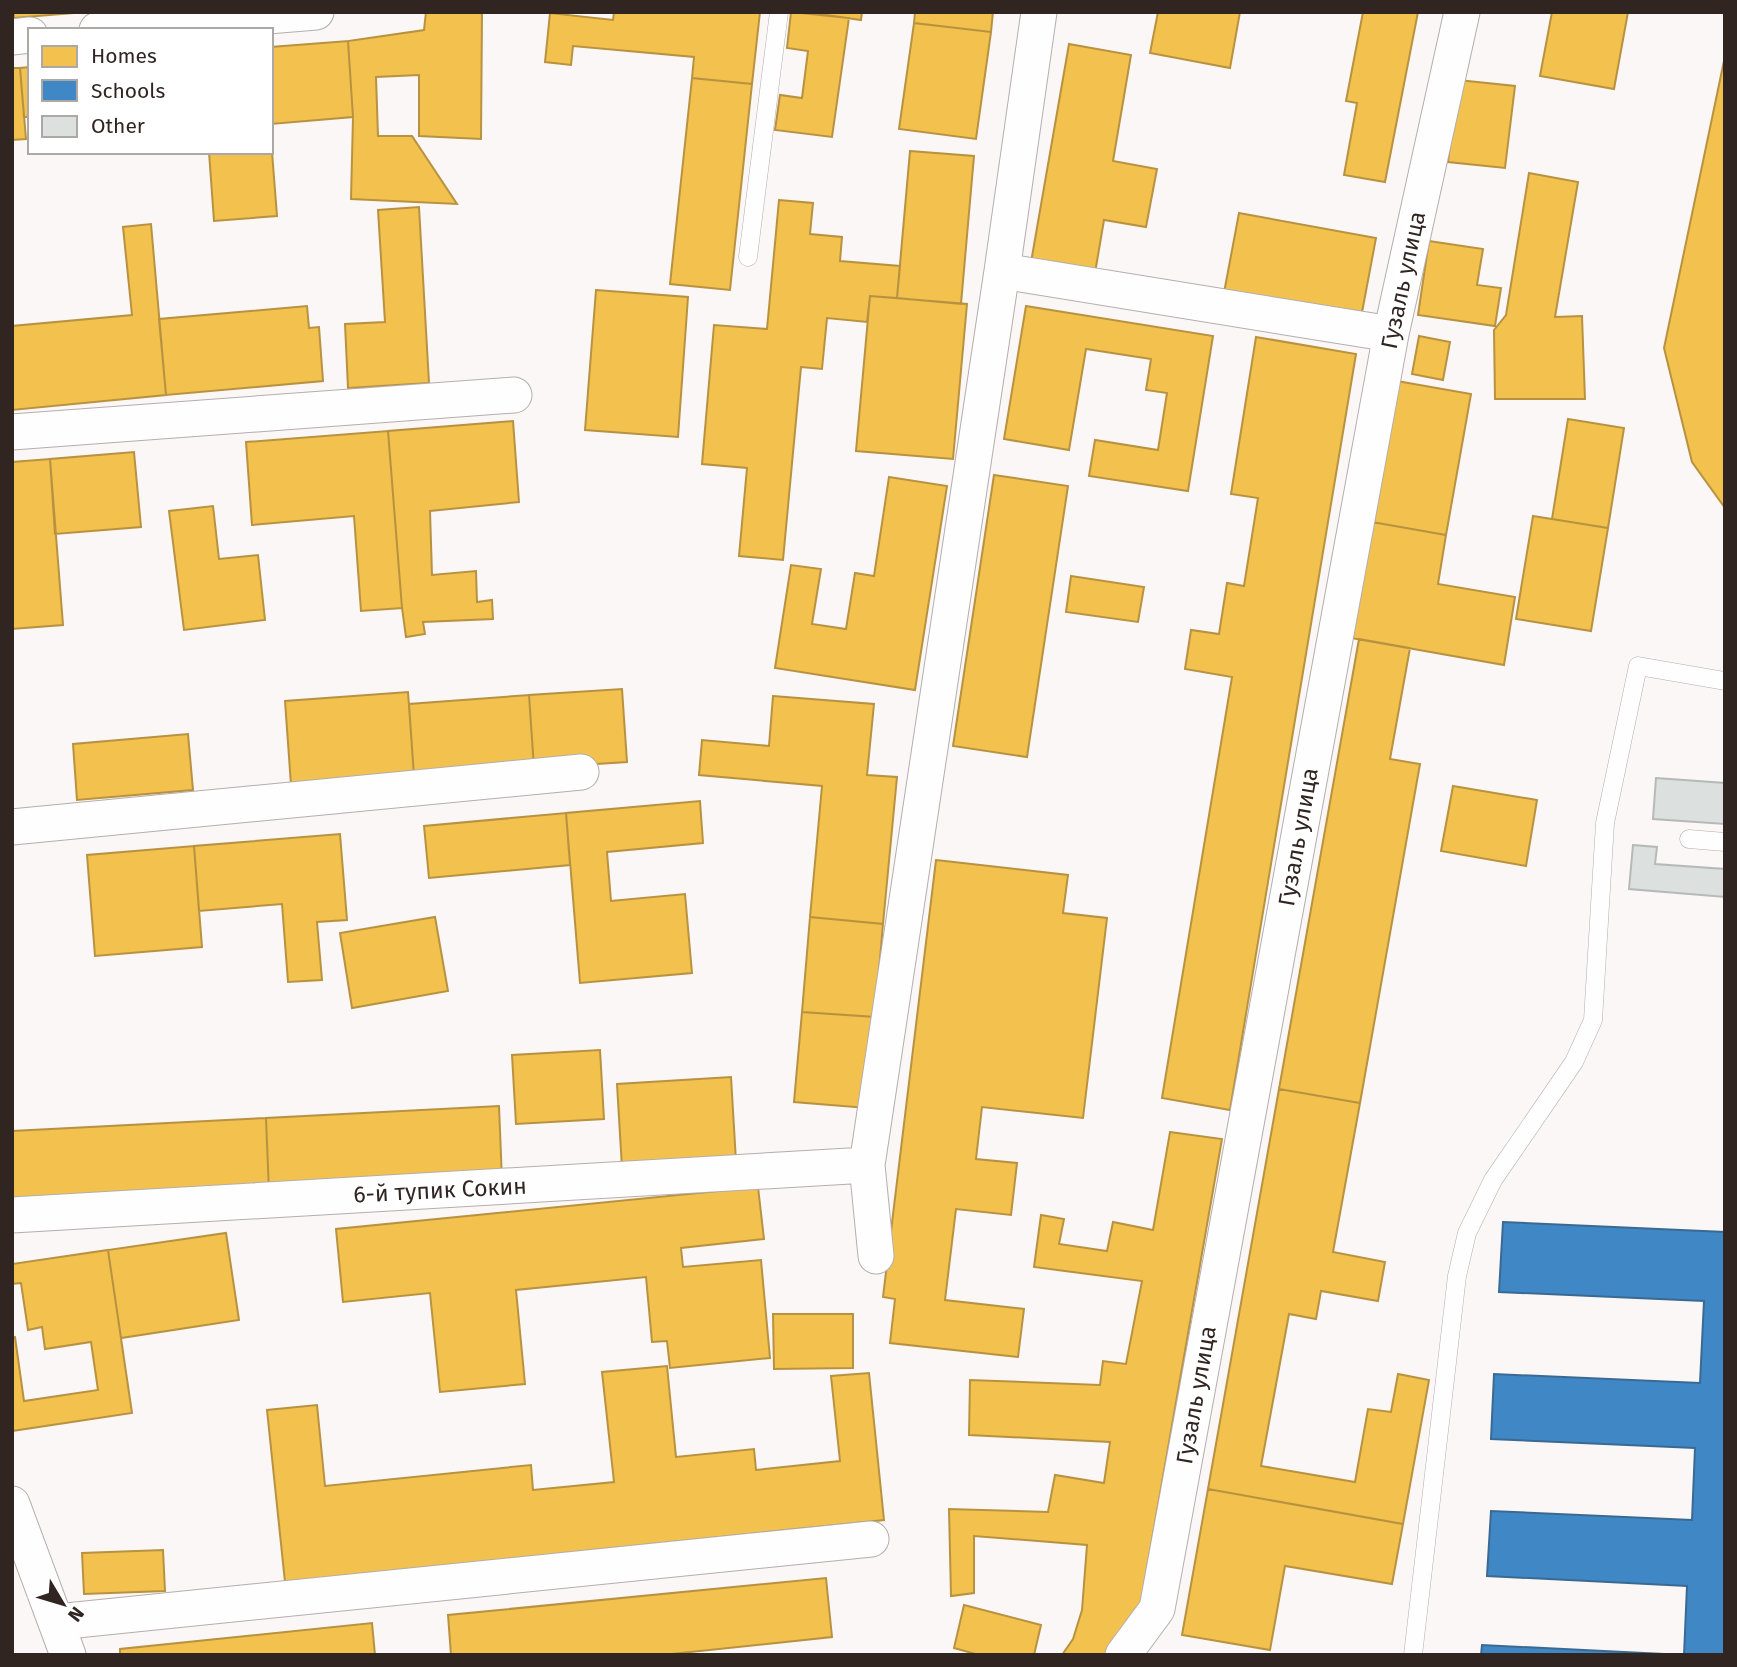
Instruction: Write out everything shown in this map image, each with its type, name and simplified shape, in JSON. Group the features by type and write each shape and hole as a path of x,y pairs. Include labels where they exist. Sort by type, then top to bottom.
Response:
{"street":[{"path":"121,28 316,12"},
{"path":"876,1256 867,1164 1039,12"},
{"name":"Гузаль улица","path":"1137,1649 1157,1609 1391,334 1462,12"},
{"path":"1002,271 1391,334"},
{"path":"12,432 514,395"},
{"path":"12,828 581,772"},
{"name":"6-й тупик Сокин","path":"12,1215 867,1164"},
{"path":"12,1504 68,1655"},
{"path":"57,1622 871,1539"}],"lane":[{"path":"748,257 779,12"},
{"path":"1413,1655 1457,1276 1467,1233 1493,1180 1574,1062 1593,1020 1605,823 1638,666 1725,681"},
{"path":"1689,839 1725,842"}],"building: Homes":[{"path":"14,12 86,12 14,18"},
{"path":"426,12 482,13 481,139 419,136 419,75 376,77 378,136 412,136 457,204 351,199 353,117 348,41 424,30"},
{"path":"614,12 760,12 752,84 692,78 694,57 573,46 571,65 545,62 550,13 613,20"},
{"path":"791,12 849,18 832,137 775,130 780,95 802,98 808,51 787,48"},
{"path":"806,12 862,12 861,20"},
{"path":"915,12 993,12 991,32 914,23"},
{"path":"1158,12 1240,12 1230,68 1150,53"},
{"path":"1363,12 1418,12 1385,182 1344,175 1357,103 1346,101"},
{"path":"1552,12 1628,12 1614,89 1540,76"},
{"path":"914,23 991,32 976,139 899,129"},
{"path":"348,41 353,117 273,124 273,47"},
{"path":"1069,44 1131,55 1113,161 1157,169 1146,227 1104,220 1094,279 1030,268"},
{"path":"1725,56 1725,508 1692,462 1664,348"},
{"path":"28,67 28,117 24,117 20,68"},
{"path":"12,68 20,68 26,139 12,140"},
{"path":"692,78 752,84 730,290 670,284"},
{"path":"1458,80 1515,86 1505,168 1448,162"},
{"path":"910,151 974,156 961,304 897,298"},
{"path":"209,154 272,154 277,216 214,221"},
{"path":"1529,173 1578,182 1555,317 1582,316 1585,399 1495,399 1494,330 1506,315"},
{"path":"779,200 813,203 810,234 842,237 840,261 900,266 897,298 870,296 867,322 827,318 822,369 801,367 783,560 739,556 747,468 702,464 714,325 767,329"},
{"path":"419,207 429,383 348,388 345,324 385,322 378,210"},
{"path":"1239,213 1376,238 1360,323 1223,298"},
{"path":"151,224 166,395 12,410 12,326 132,315 123,227"},
{"path":"1429,241 1483,249 1477,285 1501,288 1495,326 1418,315"},
{"path":"596,290 688,297 678,437 585,430"},
{"path":"870,296 967,304 953,459 856,451"},
{"path":"307,306 309,328 319,327 323,381 166,395 159,319"},
{"path":"1026,306 1213,336 1188,491 1089,476 1095,440 1158,450 1167,393 1146,390 1151,359 1086,349 1069,450 1004,439"},
{"path":"1419,336 1450,342 1443,380 1412,374"},
{"path":"1256,337 1356,354 1230,1110 1162,1098 1232,677 1185,669 1191,630 1219,634 1227,583 1244,586 1258,498 1231,494"},
{"path":"1397,381 1471,394 1446,535 1372,522"},
{"path":"1568,419 1624,428 1608,528 1552,519"},
{"path":"513,421 519,502 430,511 432,575 476,571 477,602 492,600 493,619 423,622 425,634 406,637 388,431"},
{"path":"388,431 402,608 361,611 354,516 252,525 246,442"},
{"path":"134,452 141,527 55,534 50,459"},
{"path":"50,459 63,625 12,629 12,462"},
{"path":"994,475 1068,486 1027,757 953,746"},
{"path":"889,477 947,486 915,690 775,668 791,565 821,569 812,624 846,629 855,573 874,576"},
{"path":"213,506 219,559 258,555 265,620 184,630 169,511"},
{"path":"1533,516 1608,528 1591,631 1516,619"},
{"path":"1372,522 1446,535 1438,584 1515,597 1504,665 1351,638"},
{"path":"1071,576 1144,587 1138,622 1066,612"},
{"path":"1359,639 1410,648 1390,759 1420,764 1360,1103 1279,1089"},
{"path":"622,689 627,762 534,768 529,695"},
{"path":"408,692 414,776 291,785 285,701"},
{"path":"529,695 534,768 414,776 409,704"},
{"path":"773,696 874,704 867,775 897,777 883,924 810,917 822,786 699,775 702,740 769,746"},
{"path":"188,734 193,790 77,800 73,744"},
{"path":"1453,786 1537,800 1526,866 1441,851"},
{"path":"700,801 703,843 607,852 611,901 685,894 692,973 580,983 566,813"},
{"path":"566,813 570,865 429,878 424,826"},
{"path":"340,834 347,920 317,922 322,980 288,982 282,904 199,911 194,846"},
{"path":"194,846 202,947 95,956 87,855"},
{"path":"936,860 1068,875 1063,913 1107,918 1083,1118 982,1107 976,1159 1017,1163 1011,1215 956,1209 945,1300 1024,1309 1018,1357 890,1343 895,1299 883,1297"},
{"path":"435,917 448,991 352,1008 340,933"},
{"path":"810,917 883,924 875,1017 802,1012"},
{"path":"802,1012 875,1017 867,1108 794,1102"},
{"path":"600,1050 604,1119 516,1124 512,1055"},
{"path":"731,1077 736,1161 622,1168 617,1084"},
{"path":"1279,1089 1360,1103 1333,1252 1385,1262 1378,1301 1321,1291 1316,1319 1289,1314 1261,1466 1355,1482 1368,1409 1391,1412 1398,1374 1429,1380 1403,1524 1208,1489"},
{"path":"499,1106 502,1180 269,1192 266,1118"},
{"path":"266,1118 269,1192 12,1205 12,1131"},
{"path":"1170,1132 1222,1139 1138,1620 1111,1655 1062,1655 1073,1639 1082,1610 1087,1545 974,1536 974,1593 951,1596 949,1509 1048,1512 1055,1475 1104,1483 1110,1442 969,1435 970,1380 1100,1385 1103,1361 1126,1364 1142,1281 1034,1267 1041,1215 1064,1219 1059,1244 1107,1251 1113,1222 1153,1230"},
{"path":"758,1187 764,1239 681,1248 683,1267 761,1260 770,1358 670,1368 667,1341 652,1342 646,1277 516,1290 525,1384 440,1392 430,1293 343,1302 336,1229"},
{"path":"226,1233 239,1320 121,1338 108,1250"},
{"path":"108,1250 132,1413 12,1431 12,1338 15,1337 24,1401 98,1390 91,1342 45,1349 42,1327 28,1330 21,1283 12,1284 12,1264"},
{"path":"773,1314 853,1314 853,1368 774,1369"},
{"path":"667,1366 676,1457 754,1449 756,1470 840,1461 831,1376 869,1373 884,1520 285,1582 267,1410 317,1405 325,1486 531,1465 533,1490 614,1482 602,1372"},
{"path":"1208,1489 1403,1524 1392,1584 1285,1566 1270,1650 1182,1635"},
{"path":"163,1550 165,1591 84,1594 82,1553"},
{"path":"826,1578 832,1637 662,1655 451,1655 448,1615"},
{"path":"964,1605 1041,1625 1034,1655 979,1655 954,1648"},
{"path":"372,1623 375,1655 120,1655 120,1649"}],"building: Schools":[{"path":"1503,1222 1725,1232 1725,1655 1684,1655 1687,1586 1487,1576 1491,1511 1692,1520 1695,1448 1491,1439 1494,1374 1700,1383 1704,1301 1499,1292"},
{"path":"1482,1645 1684,1655 1481,1655"}],"building: Other":[{"path":"1656,778 1725,783 1725,824 1653,819"},
{"path":"1633,845 1657,847 1655,864 1725,869 1725,897 1629,889"}]}
